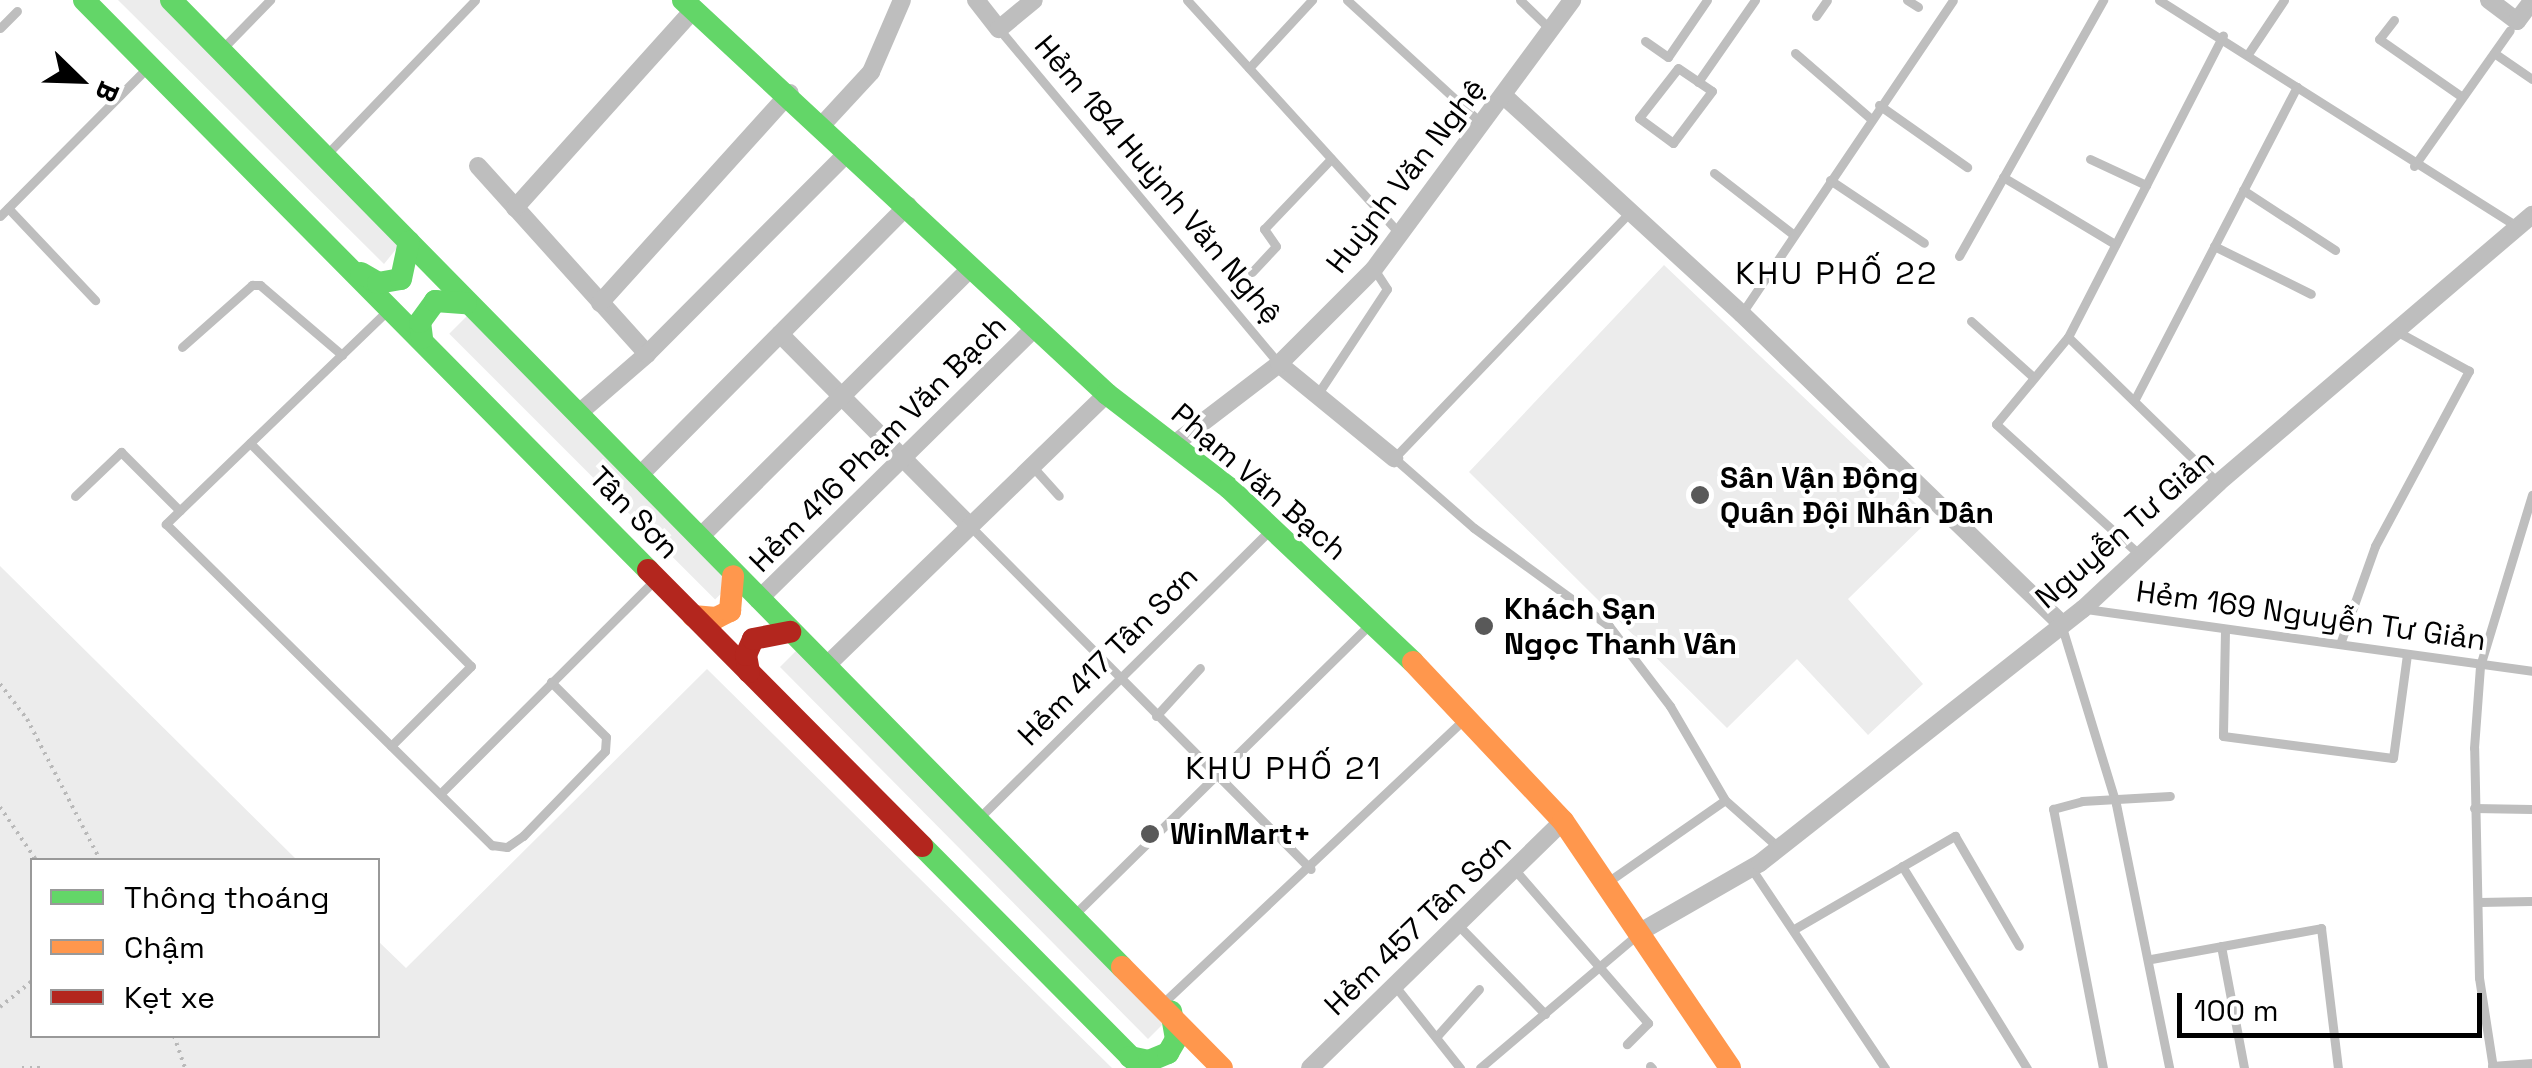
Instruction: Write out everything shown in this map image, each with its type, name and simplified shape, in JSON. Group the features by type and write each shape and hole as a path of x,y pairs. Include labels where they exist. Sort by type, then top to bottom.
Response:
{"street":[{"name":"Tân Sơn","path":"84,0 357,270 1136,1062"},
{"name":"Tân Sơn","path":"171,0 733,576 1168,1007 1222,1068"},
{"path":"824,124 872,72 902,0"},
{"path":"976,0 999,29 1034,0"},
{"name":"Huỳnh Văn Nghệ","path":"1173,445 1279,364 1374,269 1572,0"},
{"path":"2489,0 2517,21 2532,1"},
{"path":"515,208 688,5"},
{"name":"Phạm Văn Bạch","path":"688,5 824,124 969,270 1106,394 1271,529 1373,620 1470,715 1563,821 1730,1068"},
{"path":"600,303 790,93"},
{"path":"1504,96 1742,314 2060,622"},
{"path":"578,413 646,354 848,151"},
{"path":"478,166 646,354"},
{"path":"638,477 908,205"},
{"name":"Nguyễn Tư Giản","path":"1640,932 1779,848 2060,622 2083,609 2218,484 2525,221"},
{"path":"357,270 378,283 401,278 409,242"},
{"path":"699,538 969,270"},
{"path":"422,338 420,322 435,301 466,303"},
{"name":"Hẻm 416 Phạm Văn Bạch","path":"758,600 1036,327"},
{"path":"780,334 970,526"},
{"path":"1279,364 1394,458"},
{"path":"826,666 1106,394"},
{"path":"694,616 716,618 730,611 733,576"},
{"path":"749,672 746,655 753,639 790,632"},
{"name":"Hẻm 457 Tân Sơn","path":"1310,1068 1563,821"},
{"path":"1136,1062 1168,1053 1176,1039 1168,1007"}],"lane":[{"path":"220,51 270,0"},
{"path":"325,155 475,0"},
{"path":"1188,0 1401,235"},
{"path":"1250,68 1312,0"},
{"path":"1348,0 1484,124"},
{"path":"1520,0 1550,29"},
{"path":"1644,41 1668,57 1707,0"},
{"path":"1698,82 1755,0"},
{"path":"1816,16 1827,0"},
{"path":"1907,0 1918,7"},
{"path":"1742,314 1870,118 1953,0"},
{"path":"1959,256 2103,0"},
{"path":"2159,0 2223,35 2414,166 2525,221"},
{"path":"2248,54 2284,0"},
{"path":"0,28 18,11"},
{"path":"2394,20 2378,39 2462,97"},
{"name":"Hẻm 184 Huỳnh Văn Nghệ","path":"999,29 1279,364"},
{"path":"2414,166 2510,30"},
{"path":"2141,556 1996,424 2068,336 2223,35"},
{"path":"2494,53 2532,79"},
{"path":"1795,54 1870,118"},
{"path":"0,216 150,65"},
{"path":"1678,68 1698,82 1712,92 1672,144 1639,118 1678,68"},
{"path":"2134,400 2297,87"},
{"path":"1879,105 1967,167"},
{"path":"1252,272 1276,246 1264,229 1331,159"},
{"path":"2090,159 2146,185"},
{"path":"1714,173 1794,234"},
{"path":"2003,177 2116,244"},
{"path":"1830,180 1924,244"},
{"path":"2243,190 2335,250"},
{"path":"8,208 96,300"},
{"path":"1630,212 1394,458 1462,518 1609,626 1670,706 1725,800 1779,848"},
{"path":"2214,246 2311,294"},
{"path":"1317,395 1386,288 1374,269"},
{"path":"182,347 252,285 260,285 342,355"},
{"path":"392,306 166,524 492,845 507,847 523,836 607,746 606,737 551,682"},
{"path":"1971,321 2032,376"},
{"path":"2340,644 2375,546 2469,371 2398,332"},
{"path":"2068,336 2218,484"},
{"path":"250,443 471,666 391,746"},
{"path":"75,496 120,452 180,511"},
{"path":"1032,466 1060,496"},
{"path":"2532,494 2480,666 2474,808 2479,978 2492,1067 2532,1064"},
{"path":"970,526 1311,869"},
{"name":"Hẻm 417 Tân Sơn","path":"979,818 1271,529"},
{"path":"441,793 656,578"},
{"name":"Hẻm 169 Nguyễn Tư Giản","path":"2083,609 2532,671"},
{"path":"1076,914 1373,620"},
{"path":"2060,622 2116,804 2151,959 2169,1068"},
{"path":"2225,630 2223,736 2394,758 2407,654"},
{"path":"1156,716 1200,668"},
{"path":"1168,1007 1470,715"},
{"path":"2104,1068 2052,809 2082,801 2116,804 2170,796"},
{"path":"1607,882 1725,800"},
{"path":"2474,808 2532,809"},
{"path":"1796,928 1954,836 2018,946"},
{"path":"1902,866 2028,1068"},
{"path":"1751,868 1796,928 1884,1068"},
{"path":"1515,870 1648,1024 1627,1044"},
{"path":"2479,902 2532,900"},
{"path":"1458,924 1545,1014"},
{"path":"2151,959 2321,928 2338,1068"},
{"path":"1480,1068 1640,932"},
{"path":"2221,946 2244,1068"},
{"path":"1394,984 1460,1068"},
{"path":"1436,1036 1479,990"}],"path":[{"path":"0,684 27,718 99,858"},
{"path":"0,808 35,858"},
{"path":"0,1007 30,983"},
{"path":"175,1038 185,1068"},
{"path":"22,1068 45,1068"}],"shaded area":[{"path":"118,0 170,0 406,237 384,264"},
{"name":"Sân Vận Động Quân Đội Nhân Dân","path":"1664,265 1931,518 1848,599 1923,684 1868,735 1797,659 1727,728 1469,472"},
{"path":"474,309 740,575 715,600 449,334"},
{"path":"0,566 295,858 30,858 30,1038 380,1038 380,943 406,968 707,669 1112,1068 0,1068"},
{"path":"803,644 1175,1012 1148,1039 780,667"}],"traffic: fast":[{"path":"84,0 648,570"},
{"path":"171,0 1122,967"},
{"path":"683,0 1107,394 1229,488 1413,662"},
{"path":"361,273 378,283 401,279 409,242"},
{"path":"422,338 420,322 435,301 466,303"},
{"path":"922,846 1142,1068"},
{"path":"1130,1057 1149,1061 1168,1053 1176,1039 1171,1011"}],"traffic: slow":[{"path":"693,616 716,618 730,611 733,576"},
{"path":"1413,662 1563,821 1730,1068"},
{"path":"1122,967 1222,1068"}],"traffic: jam":[{"path":"648,570 922,846"},
{"path":"749,672 746,655 753,639 790,632"}],"place":[{"name":"Sân Vận Động Quân Đội Nhân Dân","path":"1700,495"},
{"name":"Khách Sạn Ngọc Thanh Vân","path":"1484,626"},
{"name":"WinMart+","path":"1150,834"}],"district":[{"name":"KHU PHỐ 22","path":"1837,273"},
{"name":"KHU PHỐ 21","path":"1284,768"}]}
